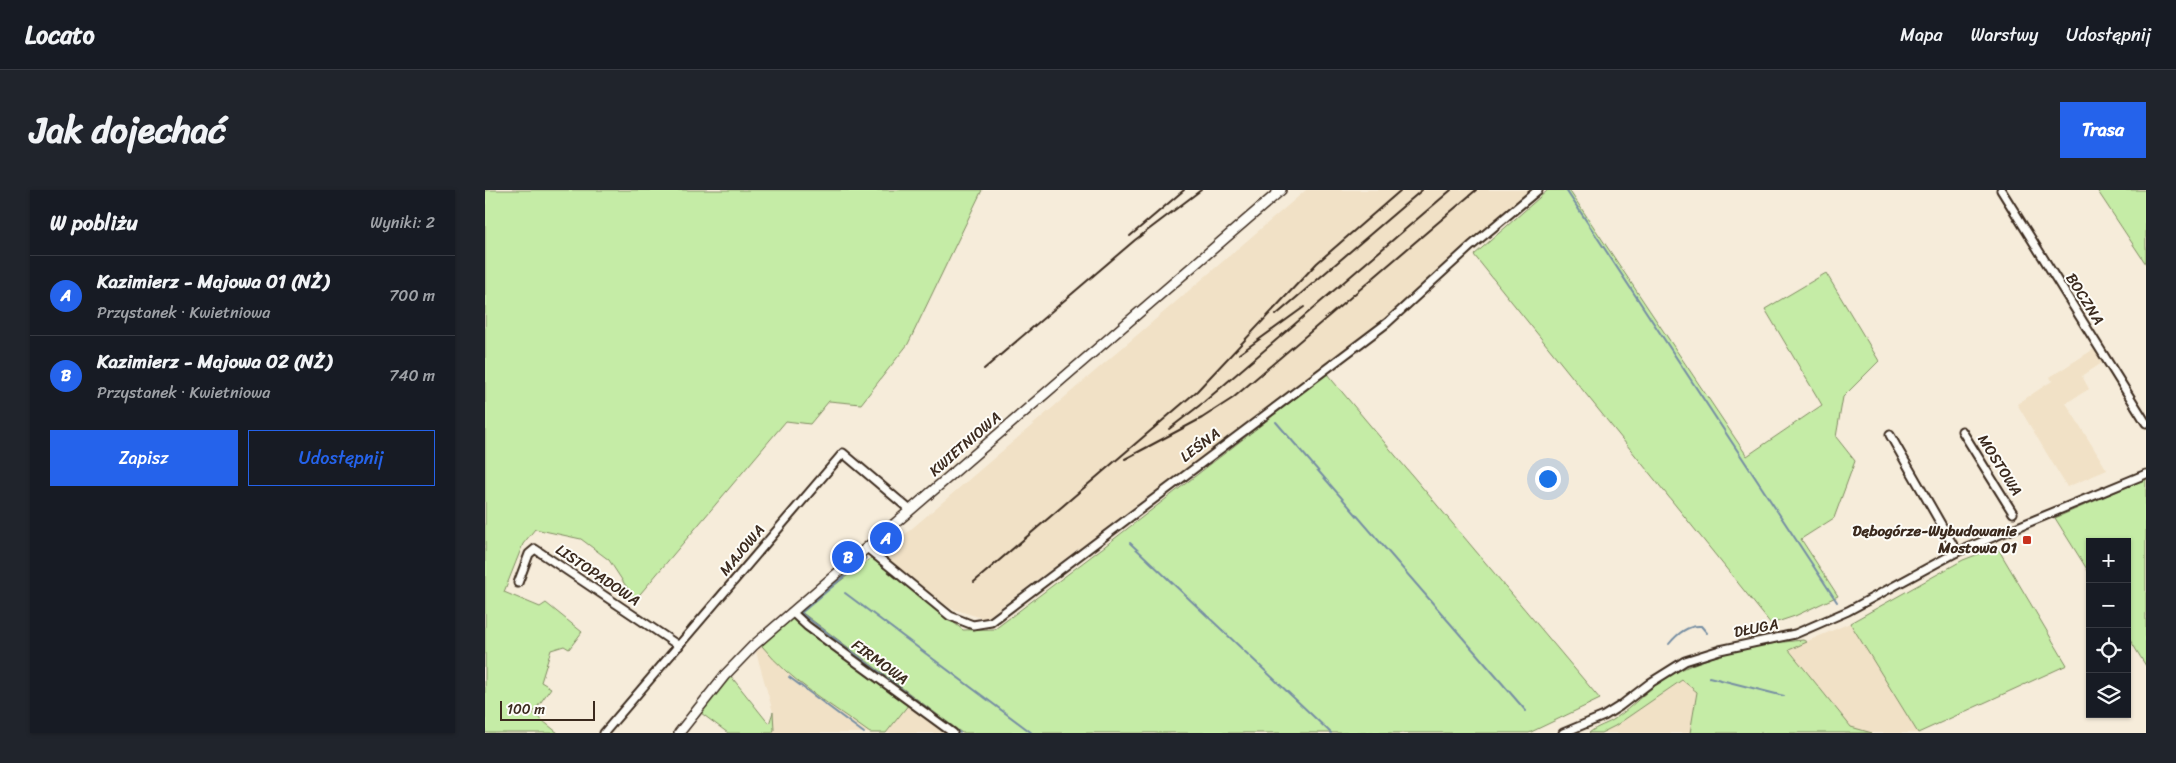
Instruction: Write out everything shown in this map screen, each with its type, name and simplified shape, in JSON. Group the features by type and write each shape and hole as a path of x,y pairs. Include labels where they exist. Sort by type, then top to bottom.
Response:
{"street":[{"name":"KWIETNIOWA","path":"679,733 725,675 753,646 1281,190"},
{"name":"LEŚNA","path":"867,548 950,616 973,625 991,622 1387,323 1471,246 1538,190"},
{"name":"BOCZNA","path":"2001,190 2146,423"},
{"name":"MOSTOWA","path":"1962,431 2013,513"},
{"path":"1890,435 1957,552"},
{"name":"MAJOWA","path":"604,733 843,453 910,510"},
{"name":"DŁUGA","path":"1563,733 1604,716 1621,706 1650,683 1685,661 1720,650 1795,634 1848,611 1957,552 2146,474"},
{"name":"LISTOPADOWA","path":"518,583 529,554 535,549 679,646"},
{"name":"FIRMOWA","path":"792,612 807,626 953,733"}],"shaded area":[{"path":"1306,190 1533,190 1384,319 985,619 950,608 881,555"},
{"path":"2094,349 2102,363 2082,376 2089,389 2066,403 2107,470 2067,487 2017,404 2052,381 2050,377"},
{"path":"800,611 962,733 886,733 909,704 791,617"},
{"path":"1850,623 1918,733 1872,733 1851,728 1789,649"},
{"path":"762,646 787,673 870,733 772,733 774,730 773,712 756,652"},
{"path":"1682,680 1697,692 1690,733 1601,733 1615,726"}],"green space":[{"path":"485,190 982,190 908,344 861,404 829,401 810,424 786,421 635,600 609,560 581,539 535,529 523,544 504,592 540,607 546,603 582,632 569,649 564,646 551,650 541,682 551,688 533,713 558,733 485,733"},
{"path":"1548,190 1569,190 1747,456 1822,405 1765,309 1826,273 1879,361 1843,397 1836,437 1855,461 1834,518 1801,539 1838,596 1795,616 1771,624 1474,255"},
{"path":"2097,190 2146,190 2146,264"},
{"path":"1327,374 1600,699 1529,733 962,733 800,611 871,558 963,630 995,629"},
{"path":"2146,479 2146,666 2131,642 2131,538 2086,538 2086,568 2055,518"},
{"path":"1997,547 2067,665 1918,733 1850,623 1963,560"},
{"path":"791,617 909,704 886,733 870,733 827,703 786,671 762,646"},
{"path":"1803,640 1807,642 1789,650 1851,727 1872,733 1690,733 1697,692 1682,680 1615,726 1601,733 1589,733 1616,718 1660,682 1692,665 1748,648"},
{"path":"730,675 769,724 773,712 774,730 772,733 728,733 701,713"}],"waterway":[{"path":"1566,190 1837,602"},
{"path":"1276,422 1526,711"},
{"path":"1130,543 1331,733"},
{"path":"866,558 801,613 960,733"},
{"path":"845,593 1032,733"},
{"path":"1669,644 1679,634 1691,627 1701,626 1707,633"},
{"path":"789,677 864,733"},
{"path":"1709,677 1784,696"}],"railway":[{"path":"1130,236 1184,190"},
{"path":"984,369 1135,240 1201,190"},
{"path":"974,582 1197,391 1317,263 1401,190"},
{"path":"1276,315 1422,190"},
{"path":"1169,429 1204,402 1451,190"},
{"path":"1125,459 1202,418 1233,398 1476,190"},
{"path":"1239,354 1304,307"}],"place":[{"name":"Kazimierz - Majowa 01 (NŻ)","path":"886,538"},
{"name":"Dębogórze-Wybudowanie Mostowa 01","path":"2027,540"},
{"name":"Kazimierz - Majowa 02 (NŻ)","path":"848,557"}]}
